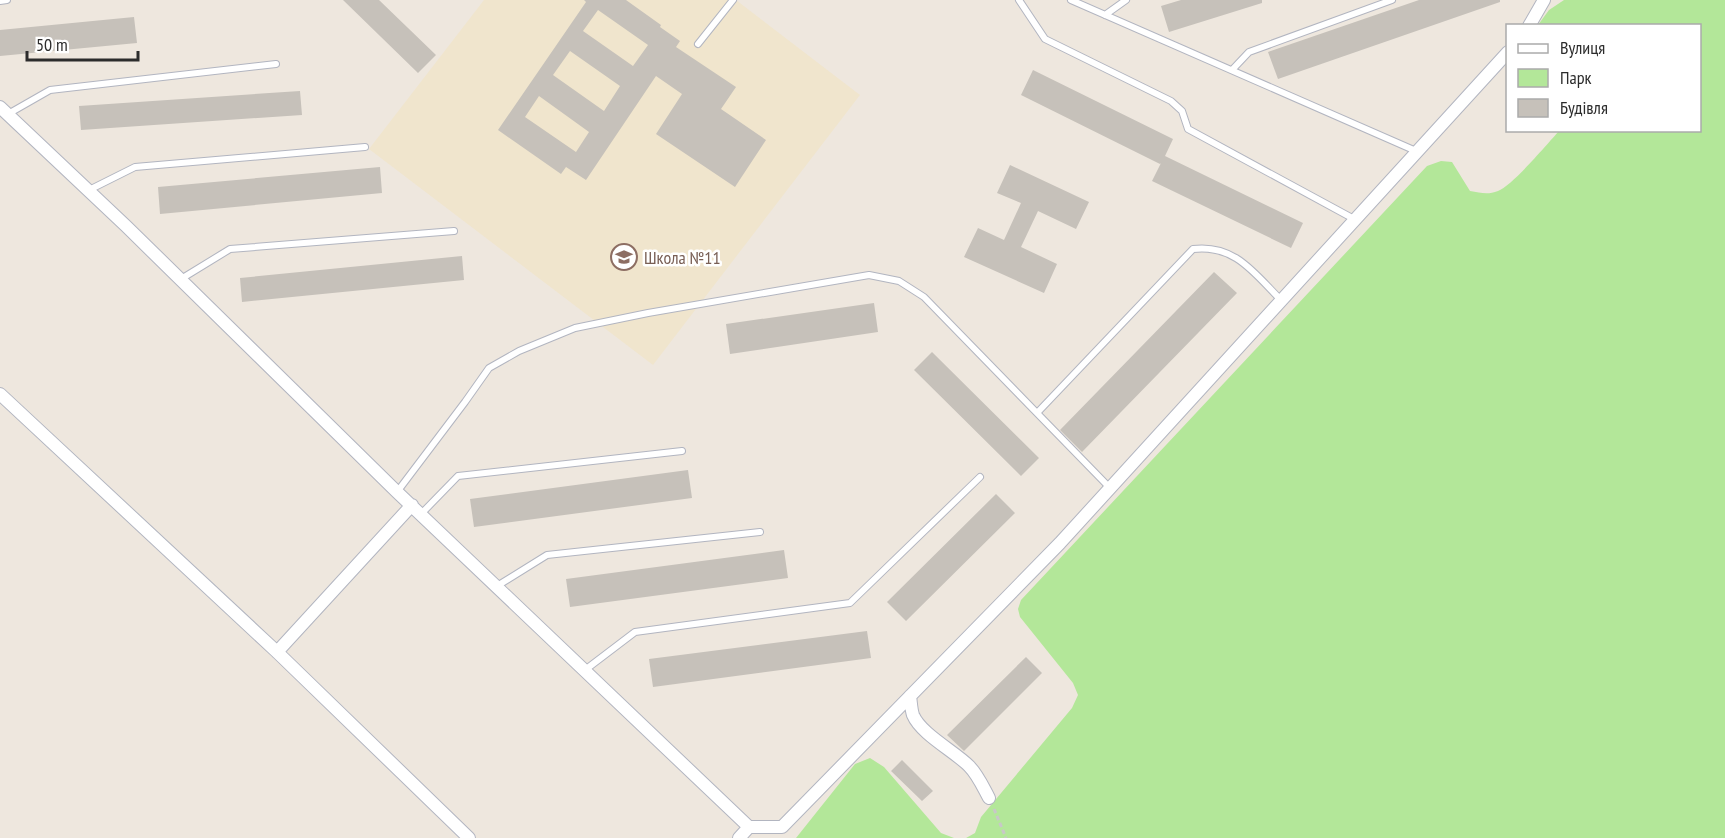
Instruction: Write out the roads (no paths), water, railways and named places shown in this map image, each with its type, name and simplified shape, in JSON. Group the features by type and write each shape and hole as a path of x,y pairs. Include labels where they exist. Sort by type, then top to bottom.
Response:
{"street":[{"path":"1530,24 1544,0"},
{"path":"4,111 181,280 396,492 749,826 782,827 1060,543 1506,54"},
{"path":"0,394 277,652 469,838"},
{"path":"277,652 416,509"},
{"path":"910,696 916,721 939,743 968,765 979,778 990,798"},
{"path":"739,838 749,826"}],"lane":[{"path":"0,1 6,0"},
{"path":"698,44 733,0"},
{"path":"1019,0 1045,39 1171,101 1182,111 1188,129 1354,219"},
{"path":"1071,0 1416,151"},
{"path":"1105,15 1126,0"},
{"path":"1232,70 1249,52 1392,0"},
{"path":"4,111 50,90 276,63"},
{"path":"88,191 135,167 365,147"},
{"path":"181,280 230,249 454,231"},
{"path":"1037,413 1193,249 1217,249 1235,256 1281,300"},
{"path":"396,492 489,368 519,351 575,328 648,313 869,275 899,281 924,297 1110,488"},
{"path":"416,509 458,476 682,451"},
{"path":"585,670 635,632 850,603 980,477"},
{"path":"497,586 547,555 760,532"}],"place":[{"name":"Школа №11","path":"624,257"}]}
